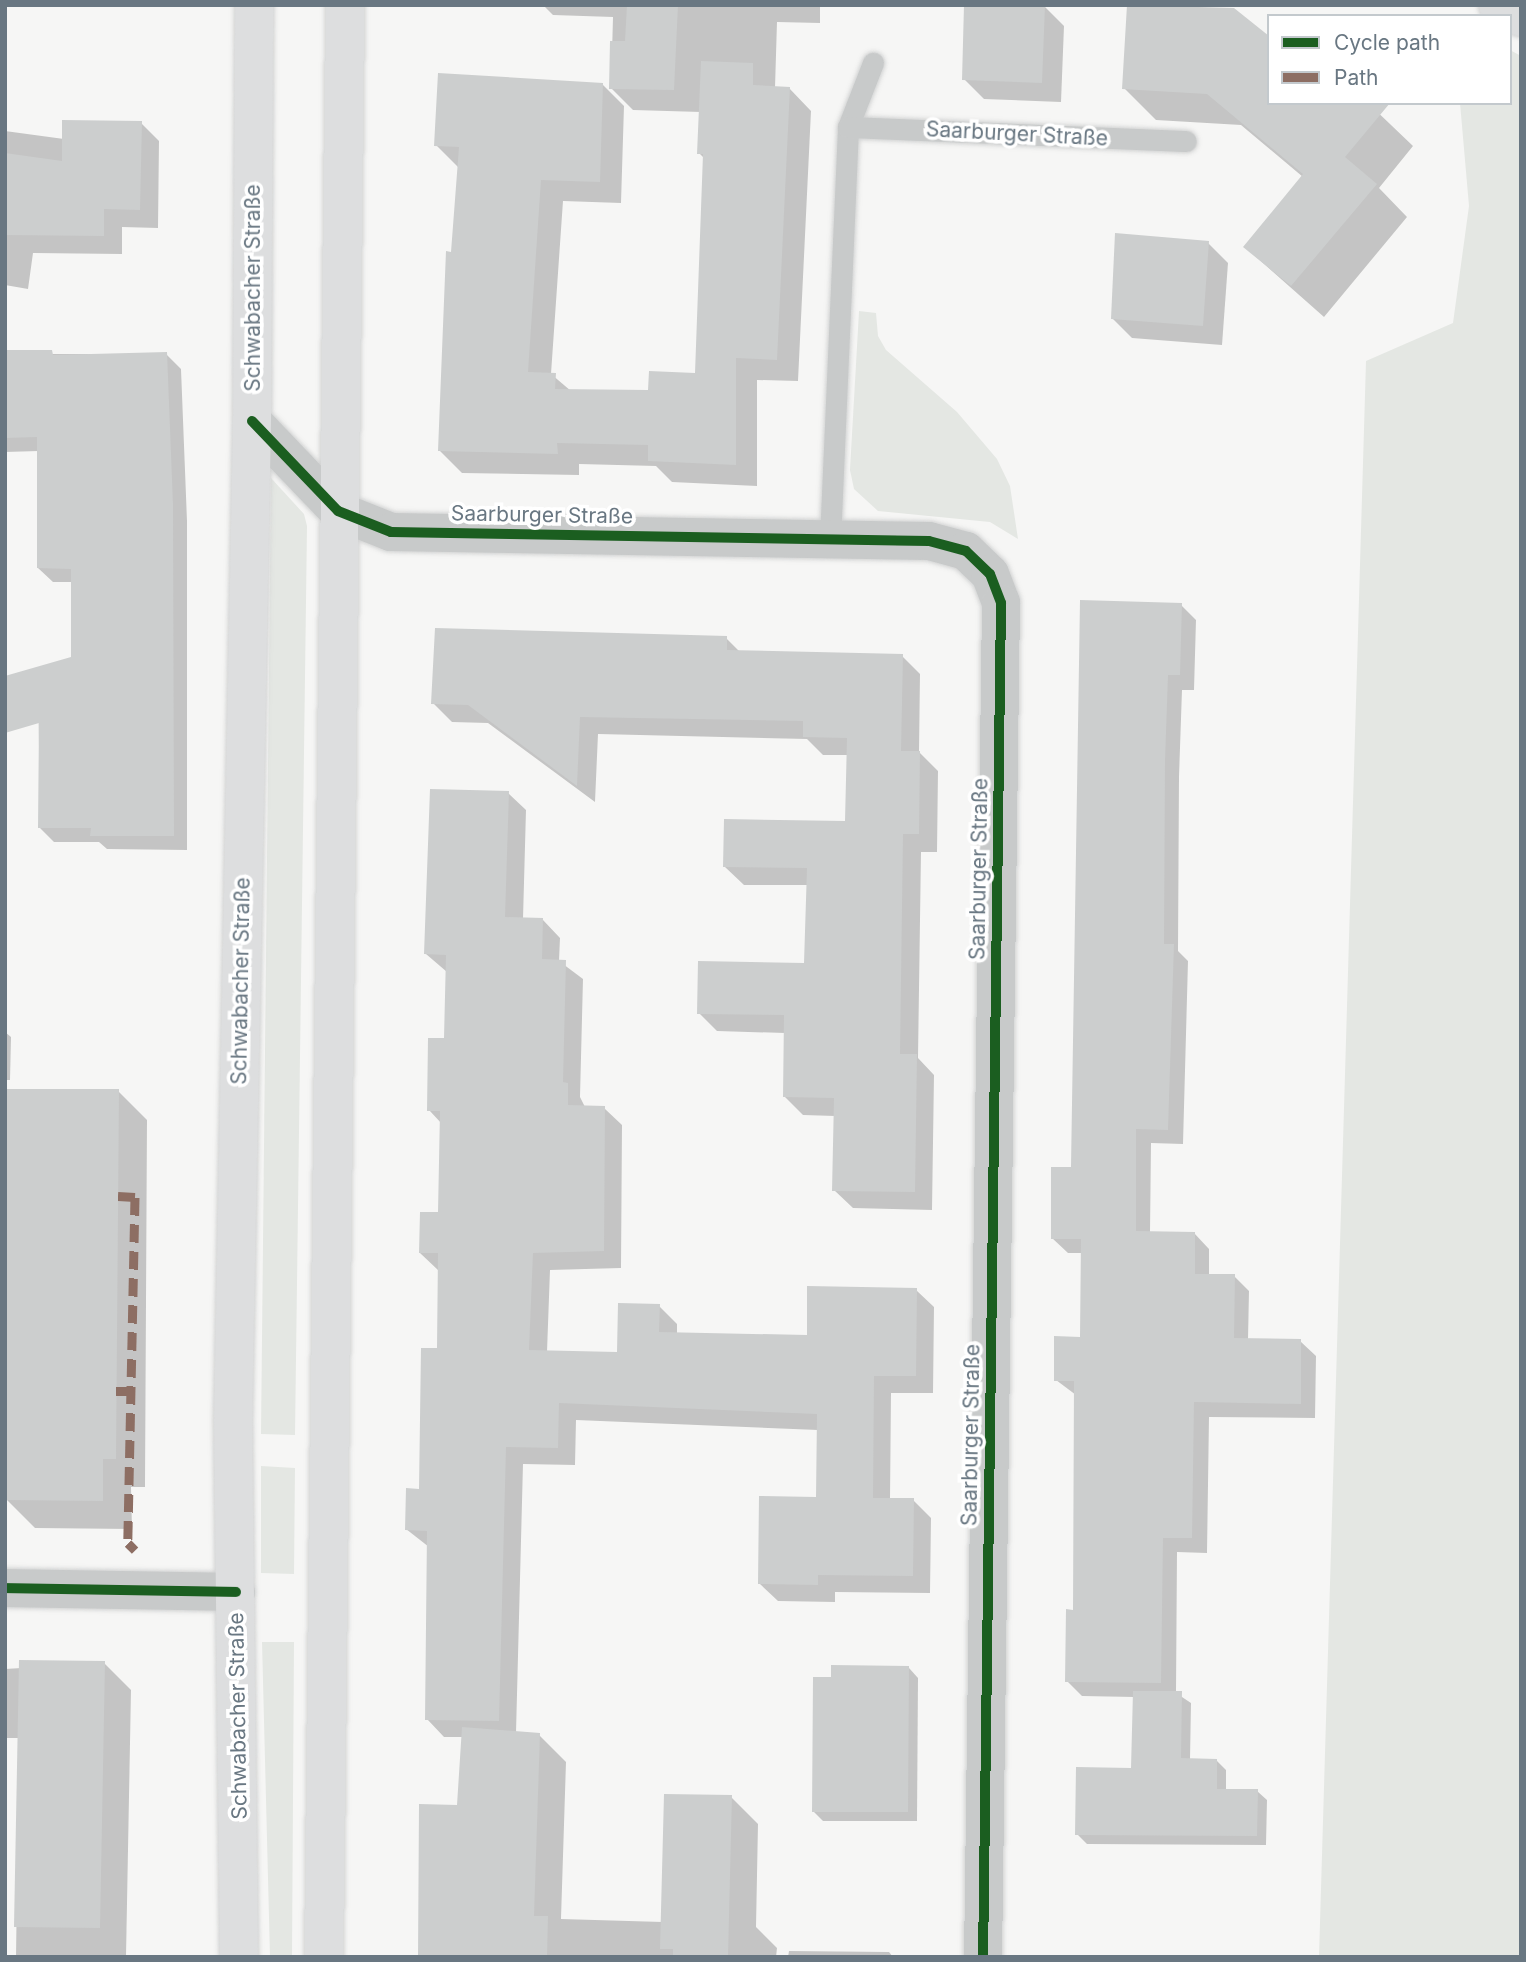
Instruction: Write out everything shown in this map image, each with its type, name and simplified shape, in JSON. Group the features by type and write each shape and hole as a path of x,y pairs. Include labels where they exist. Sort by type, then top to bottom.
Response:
{"main road":[{"name":"Schwabacher Straße","path":"239,1957 233,1406 252,421 254,5"},
{"path":"324,1957 345,5"},
{"path":"1498,5 1521,17"}],"street":[{"name":"Saarburger Straße","path":"252,421 338,511 391,532 929,541 966,551 990,574 1002,603 984,1957"},
{"path":"5,1588 236,1592"}],"lane":[{"path":"830,540 848,127 873,63"},
{"name":"Saarburger Straße","path":"848,127 1186,141"}],"shaded area":[{"path":"1512,51 1521,56 1521,1957 1319,1957 1366,361 1453,323 1469,206 1460,105 1512,105"},
{"path":"859,311 876,313 878,336 886,350 957,412 997,459 1010,486 1018,539 990,522 878,511 854,489 850,470"},
{"path":"271,478 304,514 307,526 295,1435 261,1434"},
{"path":"261,1466 295,1468 294,1574 261,1573"},
{"path":"262,1642 294,1642 292,1957 270,1957"}],"building":[{"path":"627,5 678,5 674,90 609,89 610,41 625,41"},
{"path":"964,5 1045,5 1042,83 962,80"},
{"path":"1127,5 1234,8 1267,34 1267,105 1388,105 1345,157 1377,184 1291,286 1243,247 1303,174 1207,94 1122,89"},
{"path":"701,61 753,63 753,85 790,87 777,360 736,358 736,465 648,461 648,445 557,443 558,454 438,451 446,251 451,252 459,147 434,146 438,73 603,83 600,182 541,180 528,372 556,373 555,389 648,390 649,371 695,373 703,154 697,154"},
{"path":"62,120 142,121 140,210 104,209 104,236 5,235 5,153 62,161"},
{"path":"1115,233 1209,241 1203,326 1111,319"},
{"path":"5,350 52,350 53,355 167,352 173,505 174,836 90,836 91,828 38,828 39,723 5,733 5,676 71,657 71,569 37,568 37,437 5,438"},
{"path":"1080,600 1182,603 1180,675 1168,675 1165,761 1164,944 1174,944 1168,1130 1136,1129 1136,1231 1195,1232 1195,1274 1235,1274 1234,1338 1301,1339 1301,1404 1194,1402 1192,1538 1163,1538 1161,1683 1065,1682 1066,1609 1073,1610 1074,1381 1054,1381 1054,1336 1080,1337 1081,1239 1051,1239 1051,1167 1071,1167"},
{"path":"435,628 727,636 727,650 903,654 901,751 920,751 919,834 903,834 900,1054 917,1054 915,1192 832,1191 834,1098 783,1097 784,1015 697,1014 698,961 804,963 807,868 723,867 724,819 845,821 847,738 803,737 803,721 580,717 577,786 468,705 431,704"},
{"path":"430,789 509,791 505,917 543,918 542,959 566,960 563,1082 568,1083 568,1105 605,1106 604,1251 533,1253 529,1350 617,1352 618,1303 660,1304 659,1332 807,1335 807,1286 917,1288 916,1376 874,1376 873,1498 914,1498 913,1576 818,1575 818,1585 758,1584 759,1496 816,1497 817,1414 559,1403 558,1448 506,1447 499,1721 425,1720 427,1531 405,1530 406,1488 419,1489 421,1348 437,1348 438,1253 419,1253 420,1212 438,1212 440,1111 427,1111 428,1038 444,1038 446,955 424,954"},
{"path":"6,1089 119,1089 116,1459 103,1459 103,1501 5,1500"},
{"path":"19,1660 105,1661 100,1928 14,1927"},
{"path":"831,1665 909,1666 908,1812 812,1812 813,1677 831,1677"},
{"path":"1133,1691 1182,1691 1181,1758 1217,1759 1217,1789 1258,1789 1257,1836 1075,1835 1076,1767 1131,1768"},
{"path":"462,1727 540,1733 534,1916 548,1916 547,1957 418,1957 419,1804 457,1805"},
{"path":"664,1794 732,1795 728,1957 673,1957 673,1949 660,1949"}],"marked path":[{"path":"118,1196 135,1197 128,1543 135,1550"},
{"path":"116,1391 131,1391"}],"cycle path":[{"path":"252,421 338,511 391,532 929,541 966,551 990,574 1001,603 983,1957"},
{"path":"5,1588 236,1592"}]}
